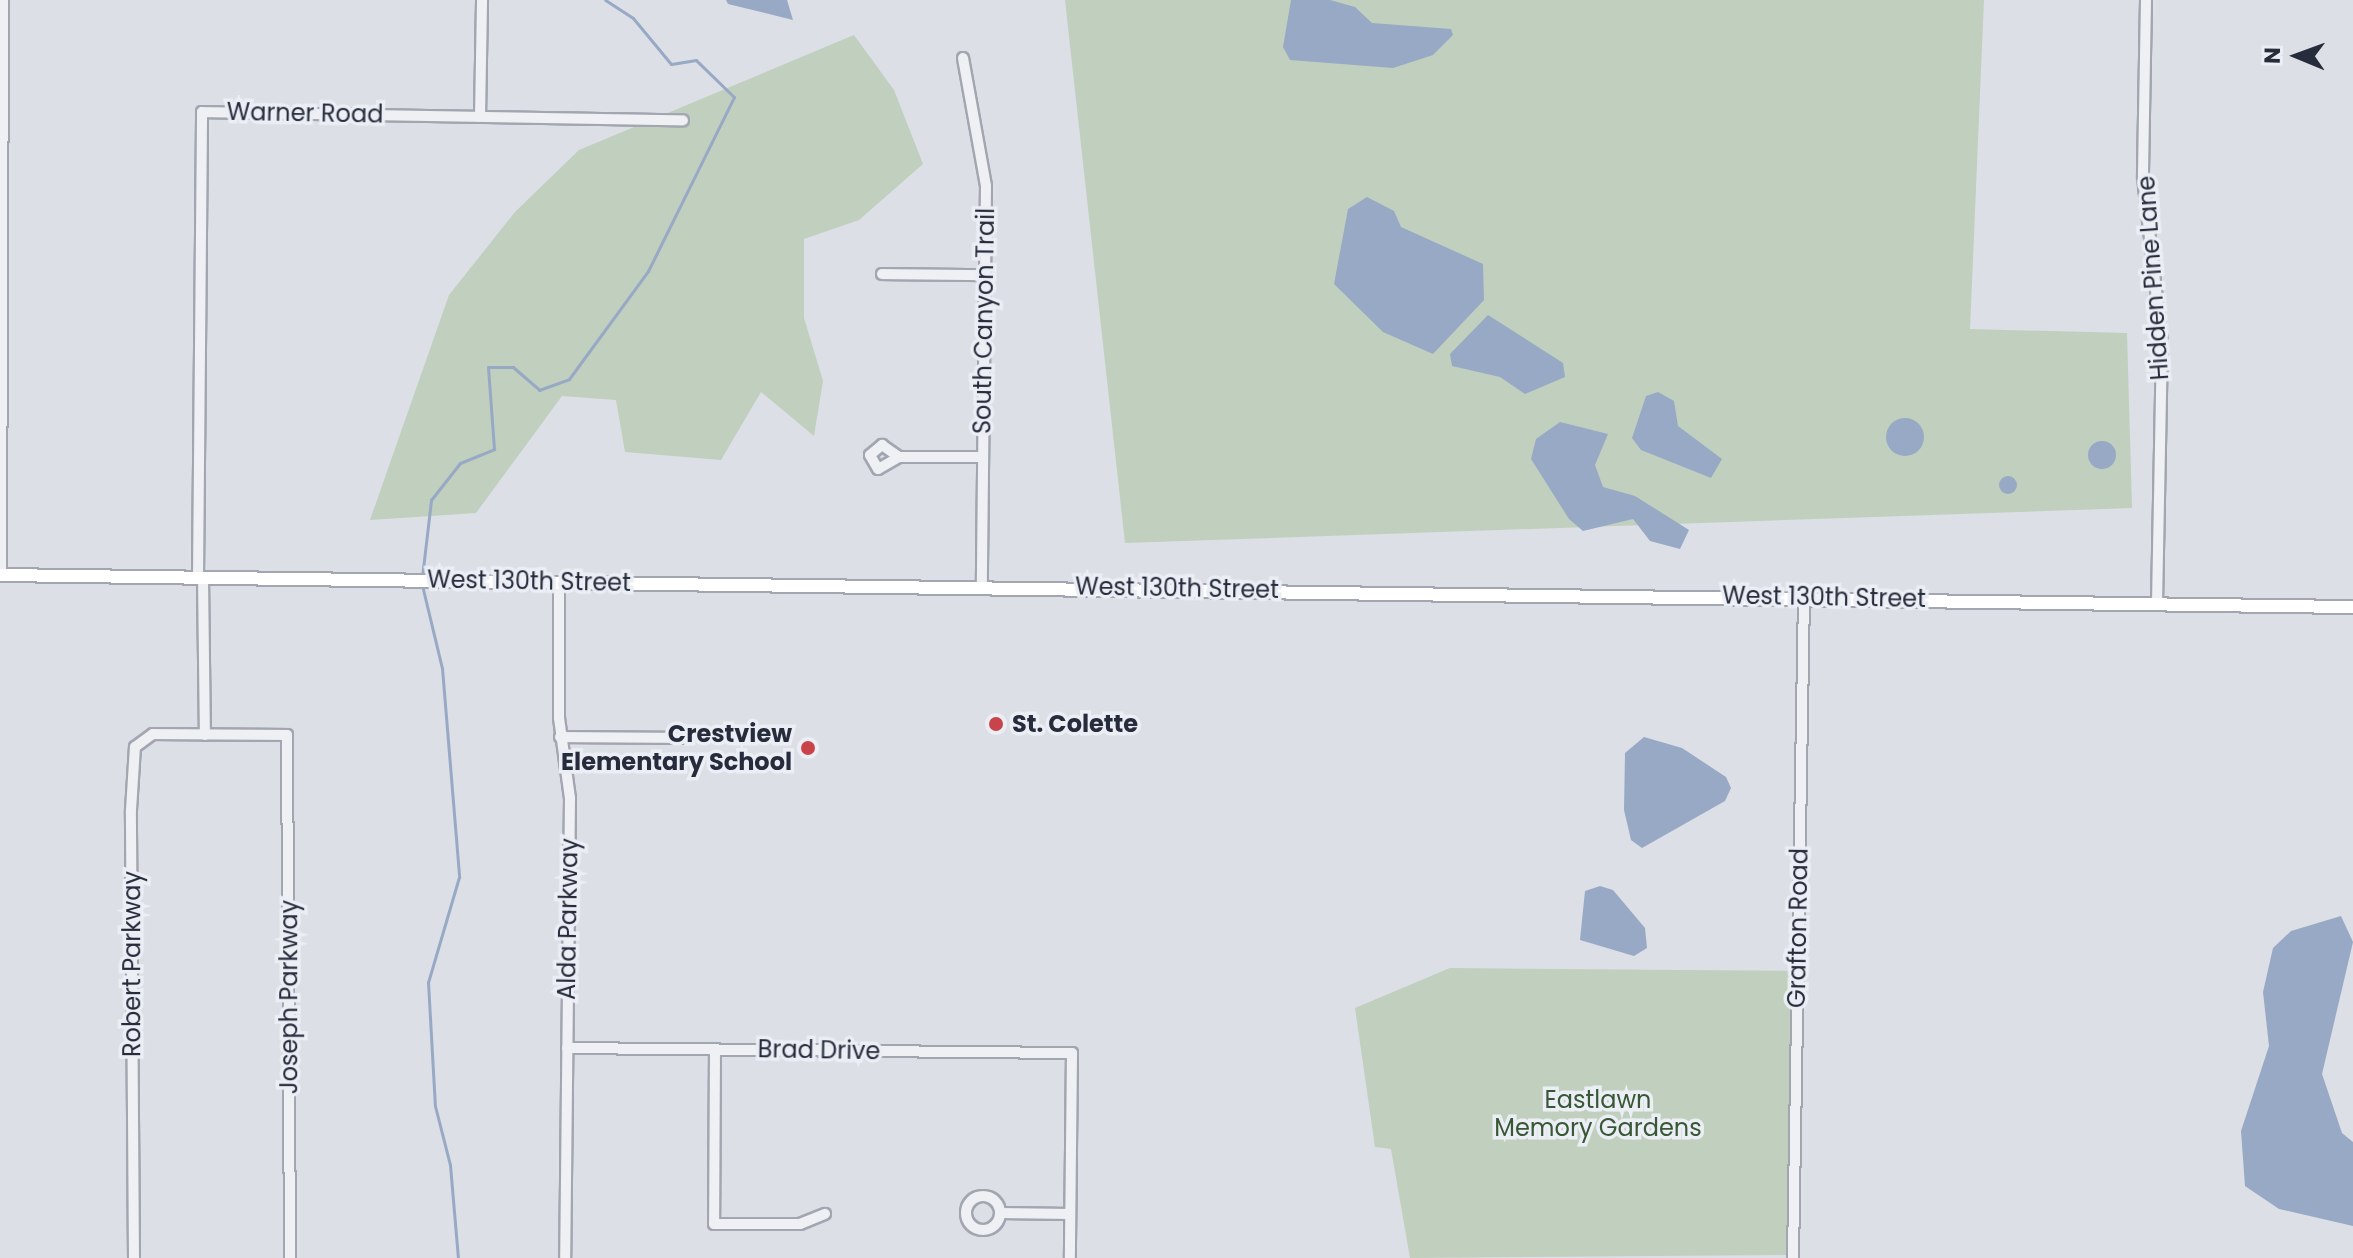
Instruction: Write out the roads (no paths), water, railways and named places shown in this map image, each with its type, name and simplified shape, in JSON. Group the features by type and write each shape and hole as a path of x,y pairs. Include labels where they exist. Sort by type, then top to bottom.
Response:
{"main road":[{"name":"West 130th Street","path":"1,575 1804,597 2353,607"}],"street":[{"path":"1,575 3,0"},
{"path":"480,117 482,0"},
{"name":"Hidden Pine Lane","path":"2146,0 2143,178 2162,343 2157,603"},
{"name":"South Canyon Trail","path":"963,58 983,151 982,586"},
{"name":"Warner Road","path":"201,578 202,112 683,120"},
{"path":"882,274 985,275"},
{"path":"899,457 983,457"},
{"path":"201,578 205,735"},
{"name":"Alda Parkway","path":"559,582 560,737 570,798 565,1258"},
{"name":"Grafton Road","path":"1793,1258 1804,597"},
{"name":"Robert Parkway","path":"134,1258 135,747 146,735 287,735"},
{"name":"Joseph Parkway","path":"287,735 290,1258"},
{"path":"560,737 688,738"},
{"name":"Brad Drive","path":"567,1048 1072,1053 1070,1214"},
{"path":"715,1049 714,1224 800,1224 825,1214"},
{"path":"1000,1213 1070,1214 1070,1258"}],"water":[{"path":"726,0 787,0 793,20 728,4"},
{"path":"1291,0 1330,0 1355,7 1372,23 1451,29 1453,35 1433,55 1393,68 1290,60 1283,47"},
{"path":"1367,197 1394,211 1401,227 1483,264 1484,300 1433,354 1383,332 1334,284 1348,209"},
{"path":"1488,315 1563,363 1565,377 1525,394 1500,377 1452,366 1450,354"},
{"path":"1658,392 1674,401 1678,426 1722,459 1711,478 1641,450 1632,438 1646,396"},
{"path":"1905,418 1918,424 1924,437 1918,450 1905,456 1892,450 1886,437 1892,424"},
{"path":"1560,422 1608,434 1595,465 1603,487 1635,496 1689,530 1680,549 1650,541 1633,519 1583,531 1569,519 1531,459 1536,439"},
{"path":"2102,441 2112,445 2116,455 2112,465 2102,469 2092,465 2088,455 2092,445"},
{"path":"2004,476 2012,476 2017,485 2015,492 2004,494 1999,489 1999,481"},
{"path":"1644,737 1682,748 1726,777 1731,788 1725,801 1642,848 1631,840 1624,810 1625,753"},
{"path":"1600,886 1613,890 1645,928 1647,948 1634,956 1580,940 1585,891"},
{"path":"2341,916 2353,942 2322,1074 2342,1133 2353,1142 2353,1226 2279,1209 2245,1186 2241,1131 2269,1046 2263,992 2273,948 2291,931"}],"waterway":[{"path":"422,577 431,500 460,463 494,449 488,367 513,367 539,390 569,379 648,271 734,97 696,60 671,64 633,18 605,0"},
{"path":"422,585 442,668 459,877 428,982 435,1106 450,1165 458,1258"}],"place":[{"name":"St. Colette","path":"996,724"},
{"name":"Crestview Elementary School","path":"808,748"}],"park label":[{"name":"Eastlawn Memory Gardens","path":"1598,1114"}]}
